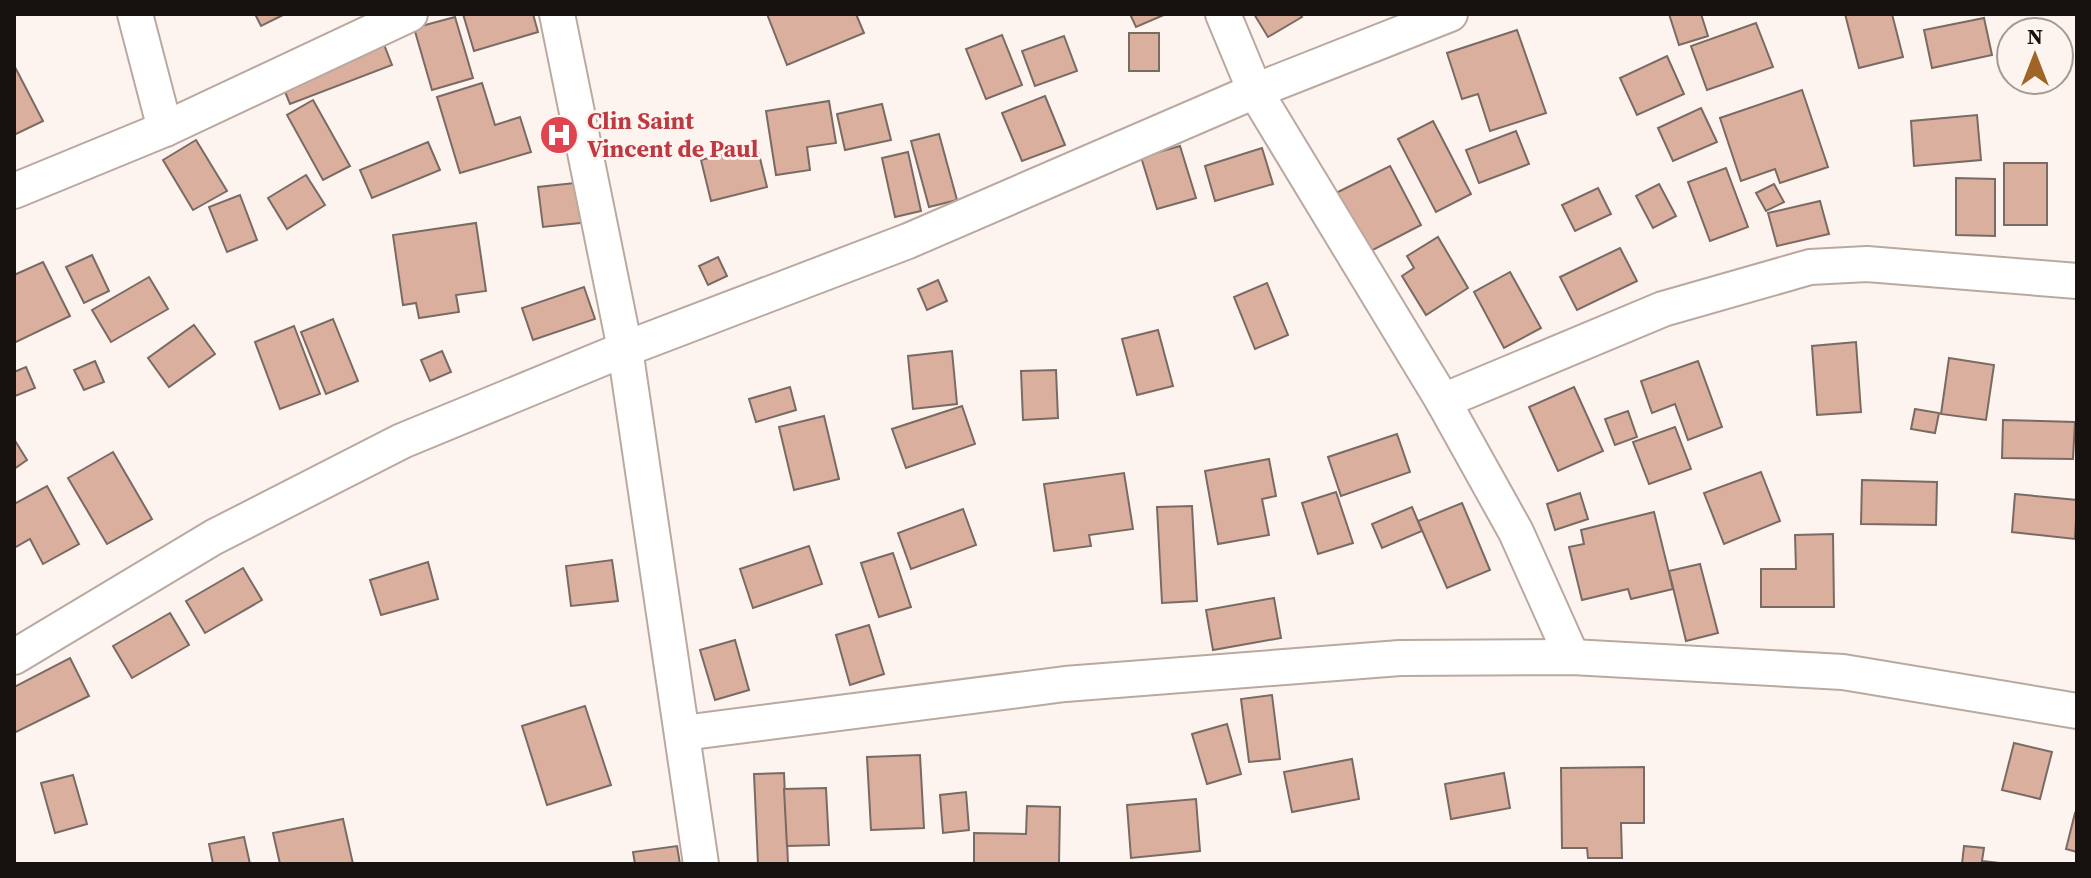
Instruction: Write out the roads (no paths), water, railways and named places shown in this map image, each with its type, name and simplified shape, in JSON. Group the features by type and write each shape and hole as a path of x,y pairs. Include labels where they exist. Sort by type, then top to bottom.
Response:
{"street":[{"path":"135,14 165,129"},
{"path":"14,191 165,129 410,14"},
{"path":"557,14 625,349 701,864"},
{"path":"1223,14 1255,91 1443,401 1516,532 1572,657"},
{"path":"14,657 214,537 388,448 625,349 908,241 1255,91 1450,14"},
{"path":"1443,401 1663,309 1810,267 1867,264 2077,281"},
{"path":"683,733 1065,684 1400,658 1572,657 1843,672 2077,711"}],"place":[{"name":"Clin Saint Vincent de Paul","path":"559,135"}]}
